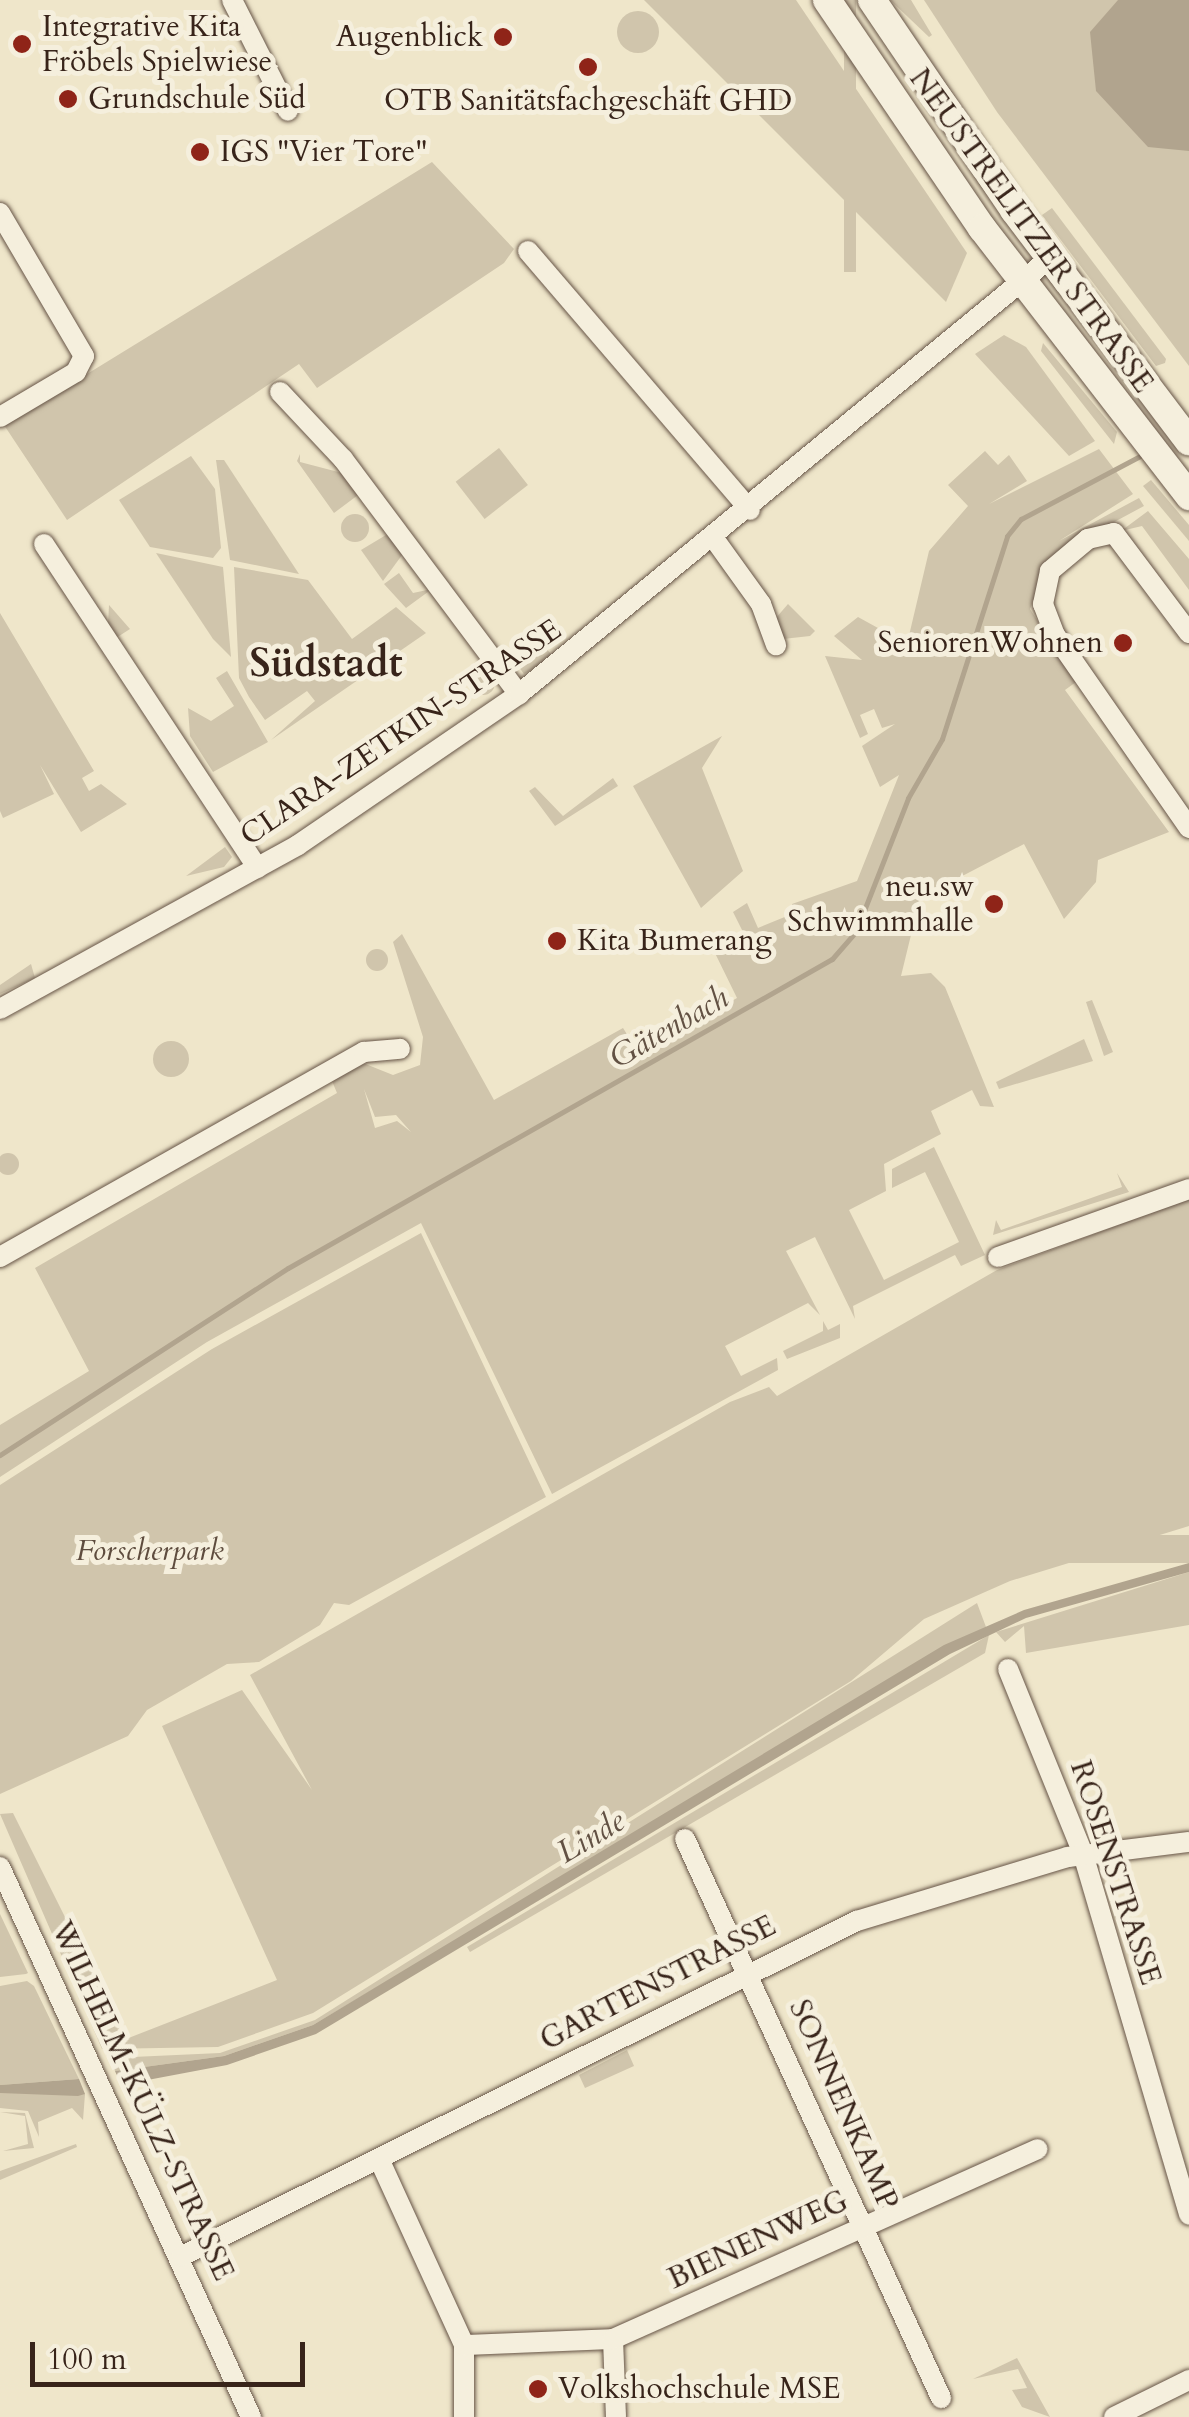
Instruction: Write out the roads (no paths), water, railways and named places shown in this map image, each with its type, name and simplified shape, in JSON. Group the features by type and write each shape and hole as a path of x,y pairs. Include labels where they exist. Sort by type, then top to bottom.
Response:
{"main road":[{"name":"NEUSTRELITZER STRASSE","path":"827,0 1020,280 1189,496"},
{"name":"NEUSTRELITZER STRASSE","path":"872,0 1050,258 1189,441"}],"street":[{"path":"232,0 288,112"},
{"path":"0,214 84,356 76,372 0,417"},
{"path":"528,251 750,510"},
{"name":"CLARA-ZETKIN-STRASSE","path":"0,1009 258,868 519,694 715,540 1050,258"},
{"path":"280,392 343,460 519,694"},
{"path":"1189,633 1114,533 1088,539 1050,571 1043,604 1055,635 1189,828"},
{"path":"715,540 762,604 776,645"},
{"path":"44,544 258,868"},
{"path":"0,1257 364,1052 400,1049"},
{"path":"998,1257 1189,1189"},
{"name":"ROSENSTRASSE","path":"1008,1669 1083,1854 1189,2215"},
{"name":"SONNENKAMP","path":"685,1838 748,1968 941,2398"},
{"name":"GARTENSTRASSE","path":"182,2256 748,1968 933,1895 1083,1854 1189,1842"},
{"name":"WILHELM-KÜLZ-STRASSE","path":"0,1867 182,2256 251,2417"},
{"name":"BIENENWEG","path":"464,2345 613,2339 1037,2149"},
{"path":"379,2159 464,2345 464,2417"},
{"path":"613,2339 616,2417"},
{"path":"1114,2417 1189,2380"}],"waterway":[{"name":"Gätenbach","path":"0,1455 288,1268 832,959 856,931 908,798 942,739 1007,536 1021,519 1144,454"}],"place":[{"name":"Augenblick","path":"503,37"},
{"name":"Integrative Kita Fröbels Spielwiese","path":"22,44"},
{"name":"OTB Sanitätsfachgeschäft GHD","path":"588,67"},
{"name":"Grundschule Süd","path":"68,99"},
{"name":"IGS \"Vier Tore\"","path":"200,152"},
{"name":"SeniorenWohnen","path":"1123,643"},
{"name":"neu.sw Schwimmhalle","path":"994,904"},
{"name":"Kita Bumerang","path":"557,941"},
{"name":"Volkshochschule MSE","path":"538,2389"}],"district":[{"name":"Südstadt","path":"326,664"}],"park label":[{"name":"Forscherpark","path":"150,1551"}],"water label":[{"name":"Linde","path":"591,1837"}]}
